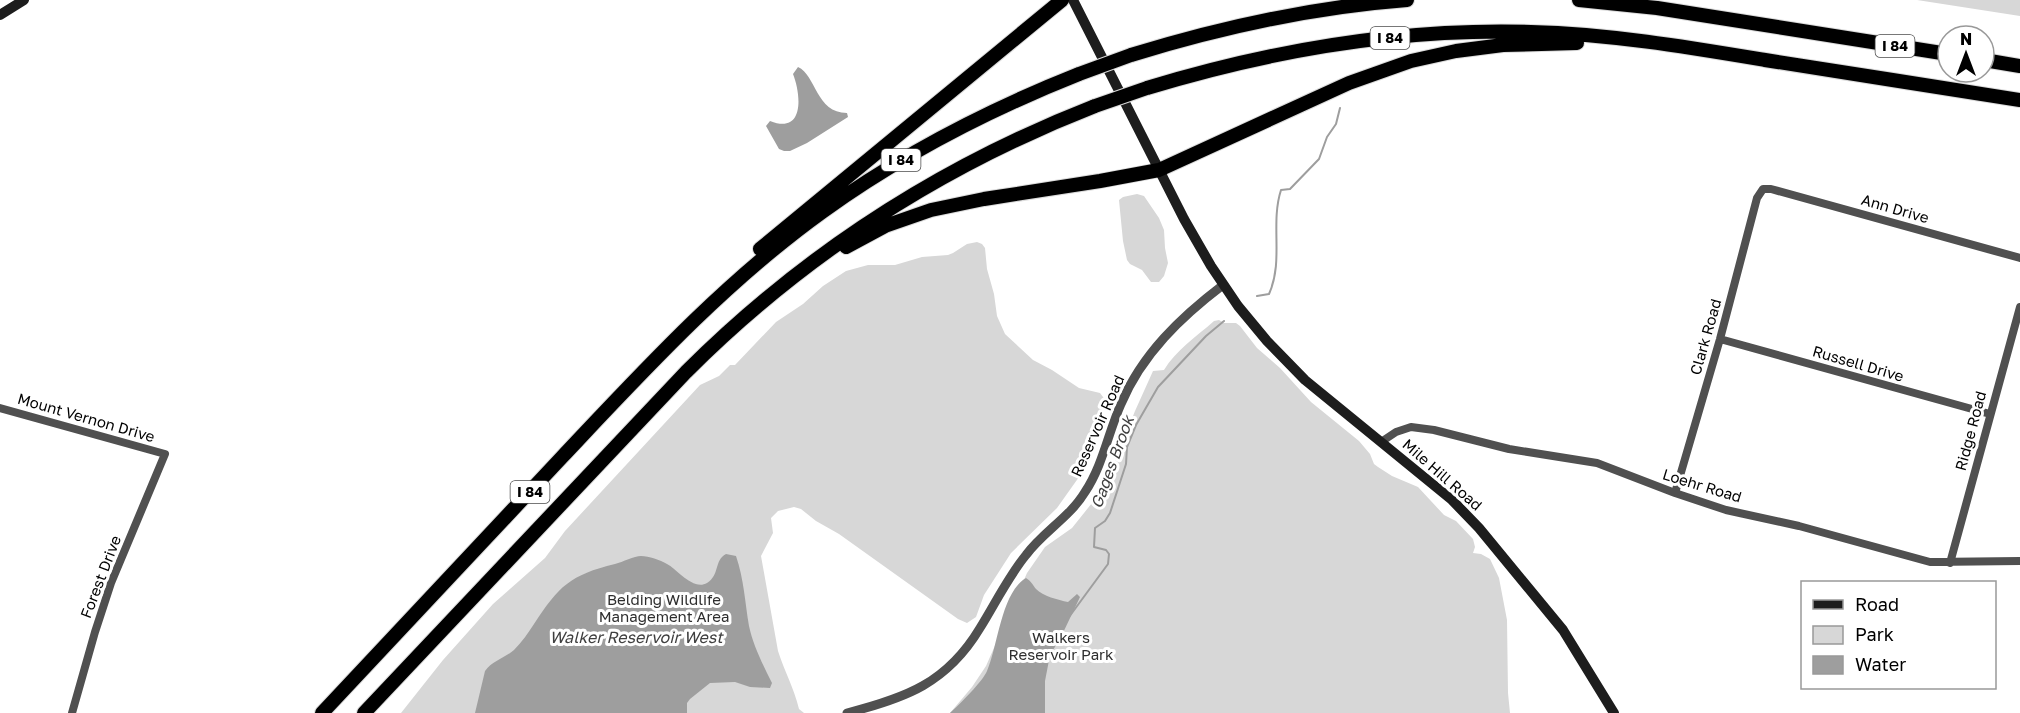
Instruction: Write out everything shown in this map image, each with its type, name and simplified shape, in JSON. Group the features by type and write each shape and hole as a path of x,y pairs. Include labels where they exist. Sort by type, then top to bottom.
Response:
{"highway":[{"path":"742,276 752,258 765,244 1062,0"},
{"name":"I 84","path":"322,713 664,350 742,276 822,212 897,163 975,120 1078,74 1188,38 1269,18 1329,8 1407,0"},
{"name":"I 84","path":"1579,0 1641,6 1936,52"},
{"name":"I 84","path":"364,713 686,372 741,318 810,263 888,209 945,175 1023,136 1095,106 1210,70 1280,54 1398,37 1455,33 1531,32 1638,40 2020,100"},
{"path":"810,263 831,257 860,238 885,226 931,210 1159,170 1349,82 1411,61 1456,51 1503,45 1553,43 1612,46 1638,40"},
{"path":"1996,62 2020,66"}],"main road":[{"path":"0,15 24,0"},
{"path":"1073,0 1192,235 1223,285"},
{"name":"Mile Hill Road","path":"1223,285 1247,318 1294,369 1333,405 1452,500 1479,528 1563,630 1614,713"}],"street":[{"name":"Ann Drive","path":"1763,189 1771,189 2020,258"},
{"name":"Clark Road","path":"1675,494 1720,339 1757,198 1763,189"},
{"name":"Reservoir Road","path":"847,713 904,696 946,670 960,658 1025,555 1085,493 1100,464 1124,398 1146,360 1167,333 1196,305 1223,285"},
{"name":"Ridge Road","path":"1950,563 2020,307"},
{"name":"Russell Drive","path":"1720,339 1990,414"},
{"name":"Mount Vernon Drive","path":"0,408 165,454"},
{"name":"Loehr Road","path":"1381,442 1396,432 1411,427 1434,430 1500,447 1597,463 1675,494 1726,510 1798,526 1930,562 2020,561"},
{"name":"Forest Drive","path":"72,713 111,583 165,454"}],"green space":[{"path":"1917,0 2020,0 2020,16"},
{"path":"1137,194 1144,196 1164,230 1168,263 1164,276 1159,282 1151,282 1142,270 1127,260 1119,200"},
{"name":"Belding Wildlife Management Area","path":"977,242 985,248 997,316 1005,334 1033,360 1079,388 1100,393 1106,401 1091,454 1079,477 1057,508 1011,553 984,595 976,617 967,623 958,619 839,534 801,509 794,507 778,511 771,518 773,533 761,556 778,651 799,709 804,713 401,713 443,660 493,604 545,558 565,531 700,385 719,376 730,365 735,365 776,322 846,271 868,265 895,265 922,257 948,255 967,244"},
{"name":"Walkers Reservoir Park","path":"1219,320 1240,326 1257,348 1280,368 1311,402 1359,441 1370,454 1374,464 1392,476 1418,487 1444,515 1456,521 1473,539 1475,547 1473,553 1490,559 1499,578 1507,620 1510,713 950,713 986,666 1027,573 1045,547 1072,528 1100,493 1153,371 1164,370 1187,344 1214,321"}],"water":[{"path":"798,67 804,71 829,107 847,113 848,117 807,143 790,151 784,151 779,149 766,126 770,121 781,124 795,118 798,110 798,92 793,74"},
{"name":"Walker Reservoir West","path":"726,554 736,556 739,565 749,626 772,683 770,688 750,687 735,682 710,683 690,699 687,703 687,713 475,713 485,671 514,650 551,600 576,578 641,556 651,557 664,563 691,582 702,585 711,580 720,560"},
{"path":"1026,578 1036,589 1051,597 1068,602 1077,594 1080,597 1050,655 1045,681 1045,713 950,713 985,675 1011,595"}],"waterway":[{"name":"Gages Brook","path":"1257,296 1269,294 1276,269 1277,216 1281,190 1290,189 1319,159 1327,137 1336,124 1340,108"},
{"name":"Gages Brook","path":"1069,617 1108,564 1109,554 1106,550 1094,547 1095,528 1105,521 1110,513 1126,464 1127,447 1136,425 1158,387 1206,336 1224,321"}]}
